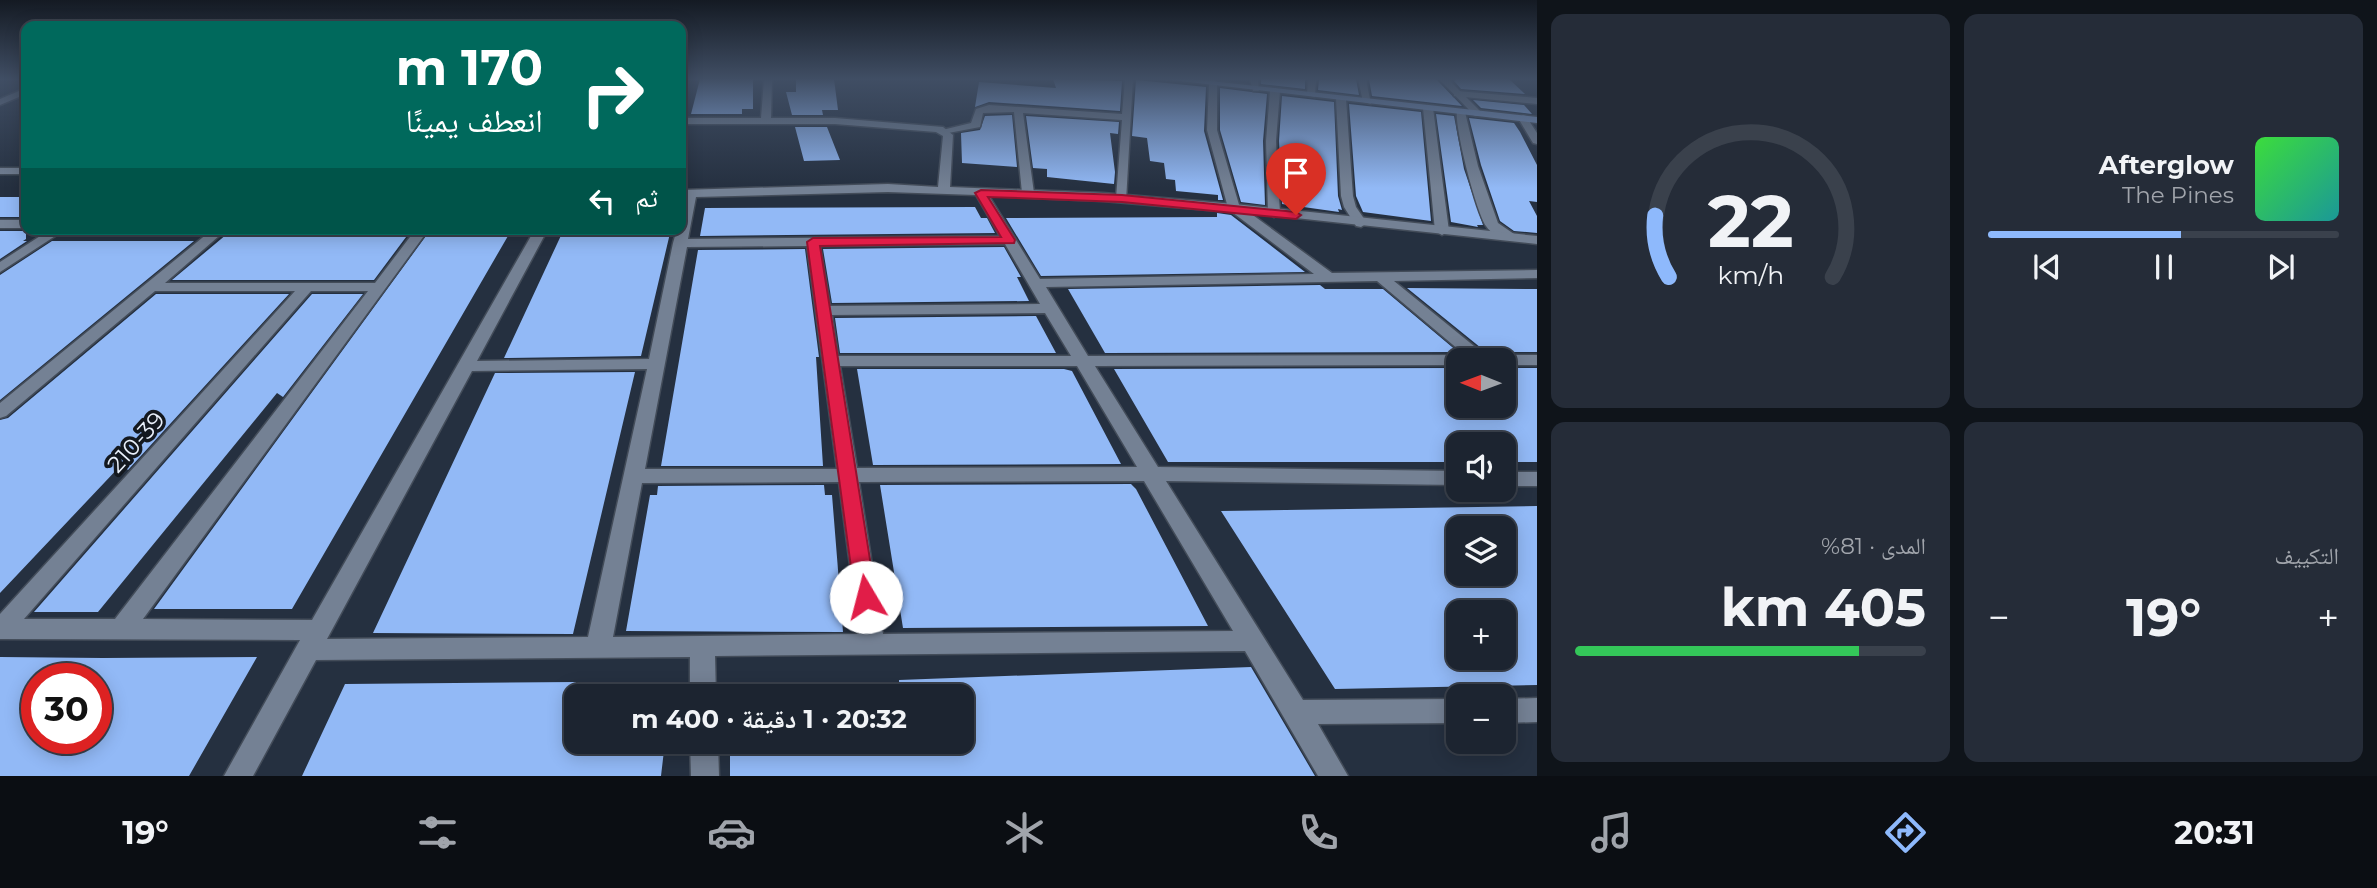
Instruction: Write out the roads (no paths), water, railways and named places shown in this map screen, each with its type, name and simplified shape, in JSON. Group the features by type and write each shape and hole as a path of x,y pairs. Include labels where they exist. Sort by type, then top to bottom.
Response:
{"main road":[{"path":"1492,115 1537,120"}],"street":[{"path":"686,121 853,121 943,131 976,125 978,115"},
{"path":"1019,115 1028,193"},
{"path":"1103,115 1127,117 1122,198"},
{"path":"1212,115 1212,130 1234,208 1330,279"},
{"path":"1273,115 1271,141 1274,213"},
{"path":"1342,115 1347,196 1350,207 1361,223"},
{"path":"1429,115 1442,231"},
{"path":"1461,115 1472,166 1492,225 1509,237"},
{"path":"1523,118 1537,141"},
{"path":"943,131 948,135 944,191"},
{"path":"0,171 21,171"},
{"path":"686,194 867,188 1122,198 1537,240"},
{"path":"981,193 1334,776"},
{"path":"0,224 21,224"},
{"path":"0,268 51,235"},
{"path":"0,412 214,235"},
{"path":"122,629 419,235"},
{"path":"238,776 539,235"},
{"path":"598,648 681,235"},
{"path":"680,243 1009,240"},
{"path":"813,242 873,646"},
{"path":"1035,283 1537,274"},
{"path":"1382,278 1467,348"},
{"path":"151,287 380,287"},
{"name":"210-39","path":"0,629 307,287"},
{"path":"824,311 1050,308"},
{"path":"831,361 1446,360"},
{"path":"1516,360 1537,360"},
{"path":"466,366 656,364"},
{"path":"634,476 1151,474 1446,478"},
{"path":"1516,479 1537,479"},
{"path":"0,629 122,629 314,640 598,648 1252,641"},
{"path":"702,646 703,684"},
{"path":"1516,710 1537,710"},
{"path":"1295,712 1446,711"},
{"path":"704,754 705,776"}]}
